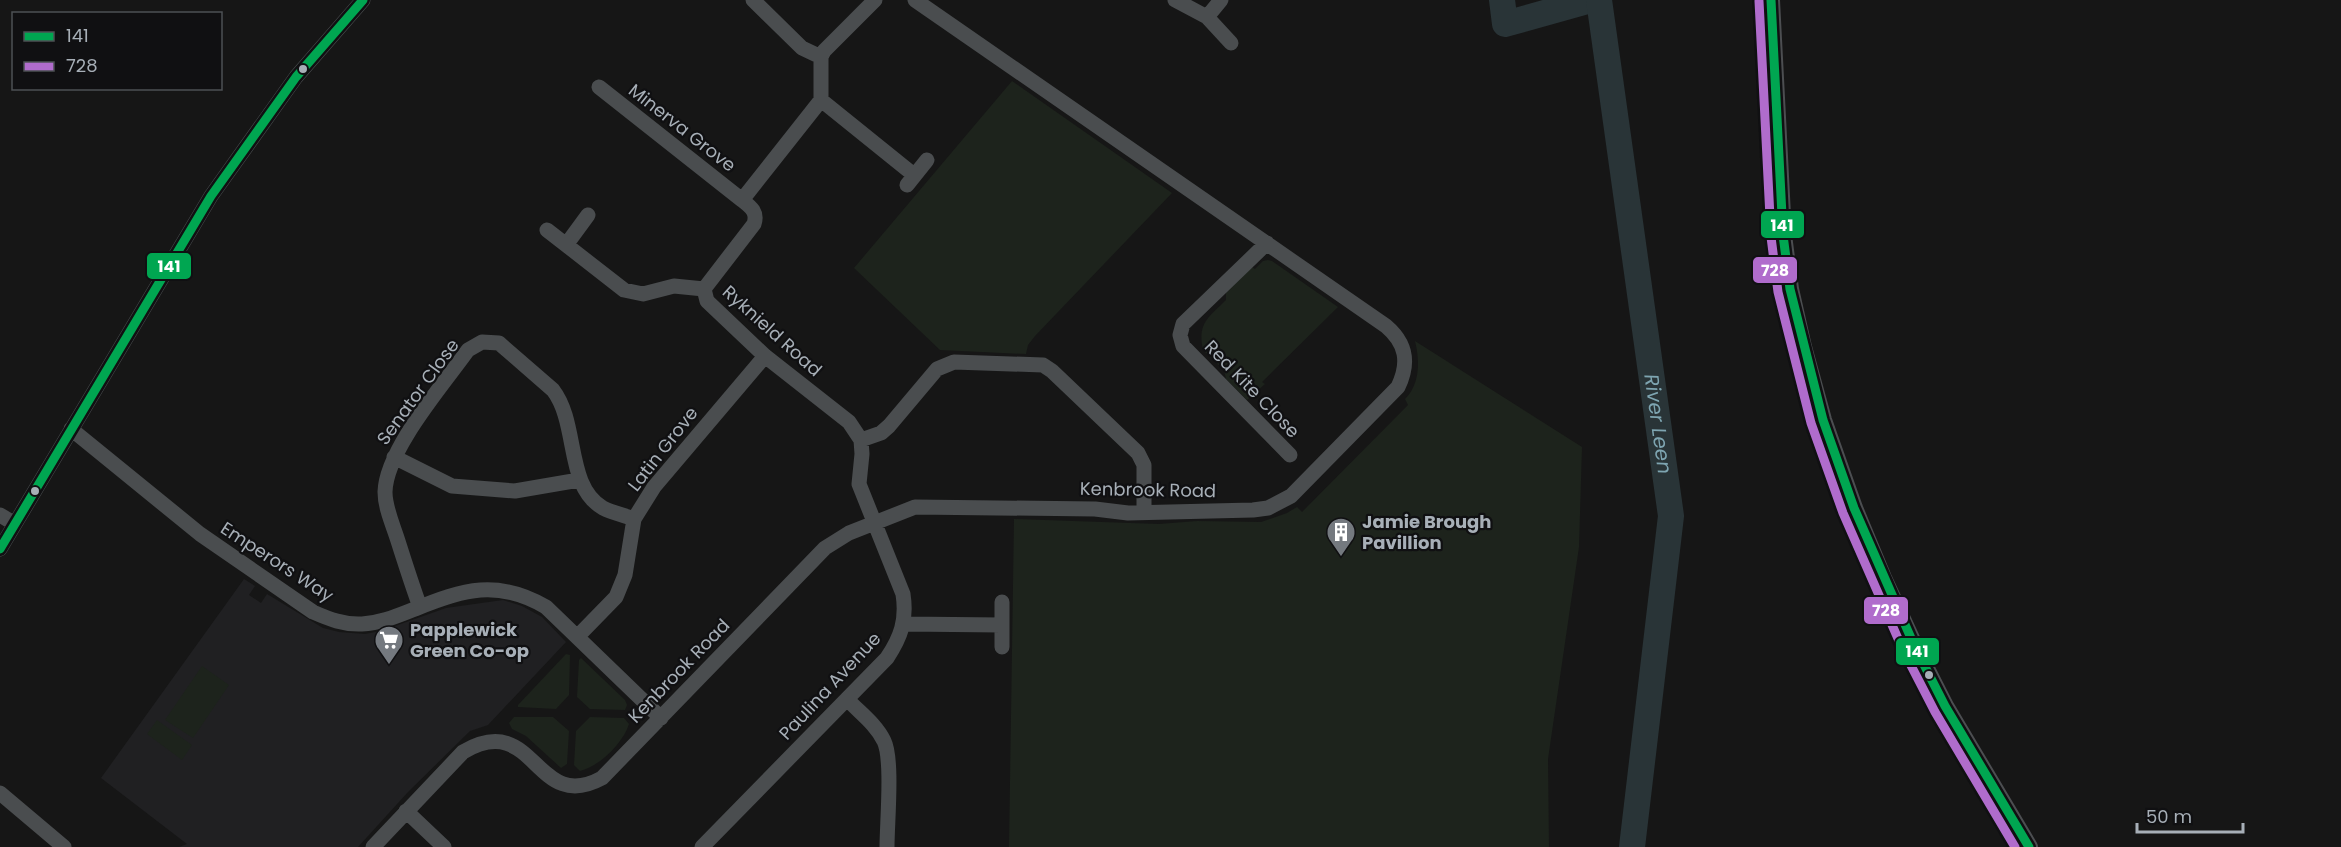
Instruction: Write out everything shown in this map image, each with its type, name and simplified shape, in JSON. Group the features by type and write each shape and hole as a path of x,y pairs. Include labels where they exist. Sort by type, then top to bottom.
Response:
{"main road":[{"path":"1771,0 1783,235 1803,347 1823,420 1882,578 1914,645 1945,706 2029,847"}],"street":[{"path":"0,549 218,187 296,77 363,0"},
{"path":"753,0 802,48 821,57"},
{"path":"741,200 821,100 821,57 828,46 875,0"},
{"name":"Kenbrook Road","path":"373,847 463,752 477,744 496,740 516,746 553,780 561,784 579,786 591,784 602,778 835,540 915,507 1095,509 1144,513 1268,508 1291,496 1398,387 1404,375 1406,362 1404,347 1386,326 915,0"},
{"path":"1175,0 1206,17 1231,43"},
{"path":"1206,17 1221,0"},
{"name":"Minerva Grove","path":"598,87 741,200"},
{"path":"821,100 910,180 927,160"},
{"name":"Ryknield Road","path":"741,200 753,210 756,217 754,224 704,289 707,301 765,356 849,422 861,440"},
{"path":"566,245 588,215"},
{"path":"548,230 624,290 643,294 674,286 704,289"},
{"name":"Red Kite Close","path":"1267,243 1183,324 1180,335 1183,346 1290,455"},
{"name":"Senator Close","path":"420,607 389,513 385,494 386,475 394,457 468,350 482,342 499,344 553,390 559,398 569,425 579,480 590,497 603,508 634,519"},
{"name":"Latin Grove","path":"577,637 616,597 625,574 634,519 667,469 765,356"},
{"path":"873,524 859,484 861,440 881,433 937,369 954,362 1043,365 1052,370 1138,453 1144,465 1144,513"},
{"name":"Emperors Way","path":"71,429 200,534 266,582 313,612 333,621 361,624 391,618 453,593 480,588 510,591 546,607 661,718"},
{"path":"394,457 452,486 515,491 579,480"},
{"path":"0,516 15,524"},
{"name":"Paulina Avenue","path":"702,847 887,658 899,640 904,624 903,594 873,524"},
{"path":"1002,602 1002,647"},
{"path":"904,624 1002,625"},
{"path":"847,699 879,731 886,744 888,759 887,847"},
{"path":"0,793 64,847"},
{"path":"406,811 444,847"}],"shaded area":[{"path":"1012,81 1172,193 1035,336 1028,345 1026,354 940,350 854,268"},
{"path":"1268,260 1338,307 1262,382 1265,384 1247,400 1226,379 1224,370 1203,350 1202,333 1206,321 1226,300 1226,293 1252,267 1255,269 1263,261"},
{"path":"1415,341 1582,447 1579,547 1548,759 1549,847 1009,847 1014,519 1159,524 1197,521 1261,522 1297,507 1302,512 1408,405 1405,399 1414,386 1417,372 1418,356"},
{"path":"244,579 255,586 249,595 261,603 267,594 323,628 339,632 365,634 381,631 446,608 503,600 522,606 542,617 566,642 488,725 470,731 408,792 358,847 179,847 187,844 101,778"},
{"path":"566,654 570,655 569,695 556,709 518,707 518,705"},
{"path":"581,658 625,700 627,705 625,710 590,709 577,697"},
{"path":"202,666 229,685 193,738 165,720"},
{"path":"514,717 553,717 569,731 567,764 561,768 526,736 512,729 509,723"},
{"path":"590,717 624,718 629,724 622,739 610,753 580,771 574,765 576,731"},
{"path":"157,720 192,745 182,760 147,734"}],"waterway":[{"name":"River Leen","path":"1502,0 1505,24 1591,0"},
{"name":"River Leen","path":"1599,0 1671,516 1632,847"}],"transit line":[{"name":"141","path":"0,549 211,196 296,77 363,0"},
{"name":"141","path":"1771,0 1783,235 1790,289 1823,420 1854,508 1914,645 1945,706 2029,847"},
{"name":"728","path":"1759,1 1771,237 1778,292 1811,423 1843,513 1903,650 1935,712 2015,847"}],"place":[{"name":"Jamie Brough Pavillion","path":"1341,558"},
{"name":"Papplewick Green Co-op","path":"389,666"}]}
